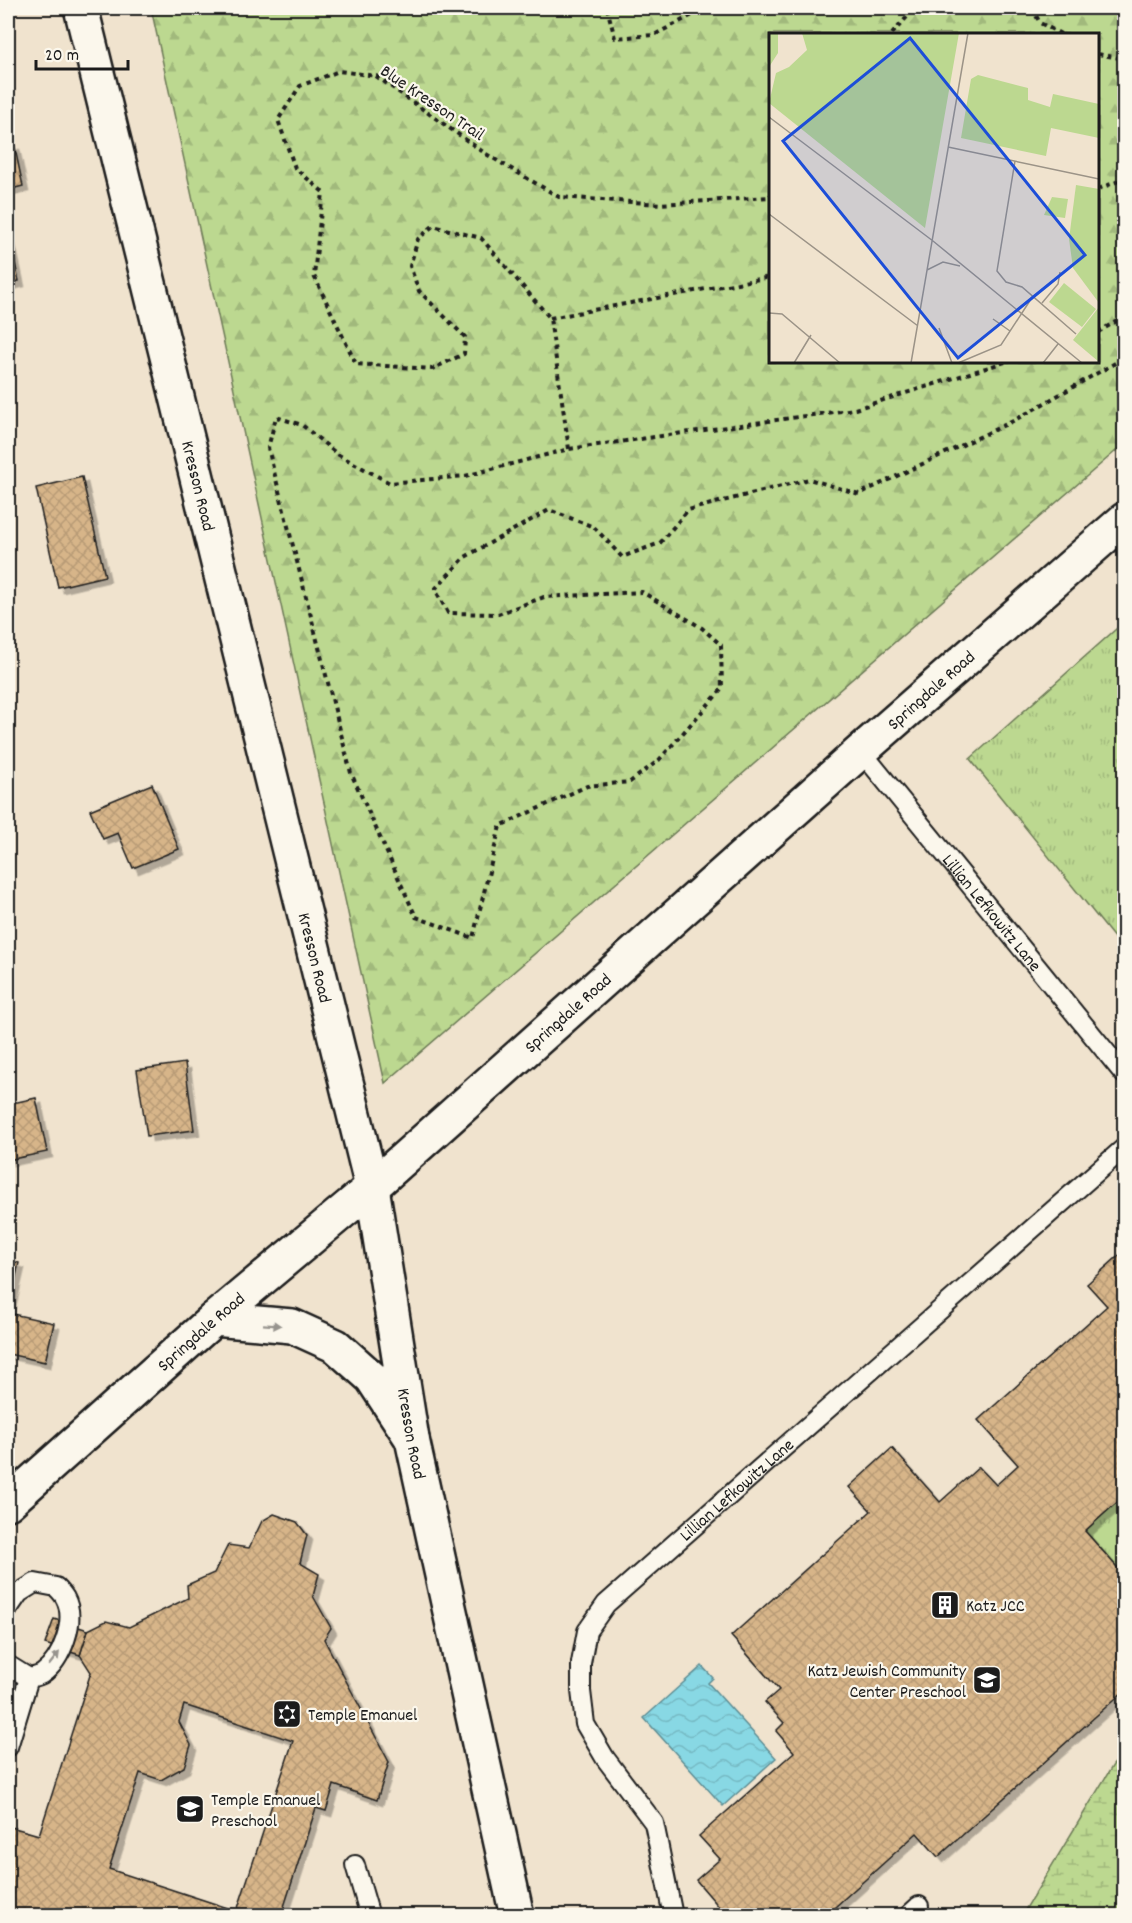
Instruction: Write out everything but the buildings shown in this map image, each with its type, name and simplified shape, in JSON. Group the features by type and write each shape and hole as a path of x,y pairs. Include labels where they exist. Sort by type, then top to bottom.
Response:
{"street":[{"name":"Kresson Road","path":"81,8 372,1187 412,1439 517,1916"},
{"name":"Springdale Road","path":"8,1503 214,1319 372,1187 861,751 1125,520"},
{"path":"214,1319 292,1326 336,1346 372,1378 412,1439"}],"lane":[{"name":"Lillian Lefkowitz Lane","path":"861,751 1125,1074"},
{"name":"Lillian Lefkowitz Lane","path":"673,1916 654,1823 605,1758 585,1724 581,1691 581,1663 588,1631 606,1604 1125,1148"},
{"path":"8,1609 19,1593 35,1583 56,1587 66,1598 69,1610 69,1628 64,1646 42,1674 29,1678 8,1665"},
{"path":"8,1747 29,1678"},
{"path":"355,1865 370,1916"}],"path":[{"path":"607,8 615,38 654,35 706,8"},
{"path":"893,33 915,8"},
{"path":"1032,8 1040,23 1059,33"},
{"path":"1099,54 1125,59"},
{"name":"Blue Kresson Trail","path":"550,318 482,238 433,226 418,239 410,266 419,291 465,337 464,354 432,369 356,364 314,276 323,192 296,168 278,120 300,86 339,71 376,76 486,154 559,197 661,204 769,196"},
{"path":"1099,189 1125,179"},
{"path":"569,449 550,318 769,277"},
{"path":"1099,331 1125,317"},
{"path":"1002,363 855,409 569,449 465,476 390,483 337,454 302,425 276,417 268,448 351,773 416,917 473,938 500,826 587,786 630,782 659,760 722,689 721,645 702,628 642,592 544,597 498,614 448,613 435,589 465,557 549,510 594,527 622,557 660,543 688,510 809,480 859,494 1014,421 1125,358"}],"green space":[{"path":"151,8 1124,8 1124,444 385,1083"},
{"path":"1124,622 1124,950 970,759"},
{"path":"1124,1496 1124,1575 1085,1531"},
{"path":"1124,1754 1124,1915 1022,1915 1113,1765"}],"water":[{"path":"702,1666 713,1678 708,1683 776,1758 723,1806 644,1718"}],"place":[{"name":"Katz JCC","path":"945,1605"},
{"name":"Katz Jewish Community Center Preschool","path":"987,1680"},
{"name":"Temple Emanuel","path":"287,1714"},
{"name":"Temple Emanuel Preschool","path":"190,1809"}]}
